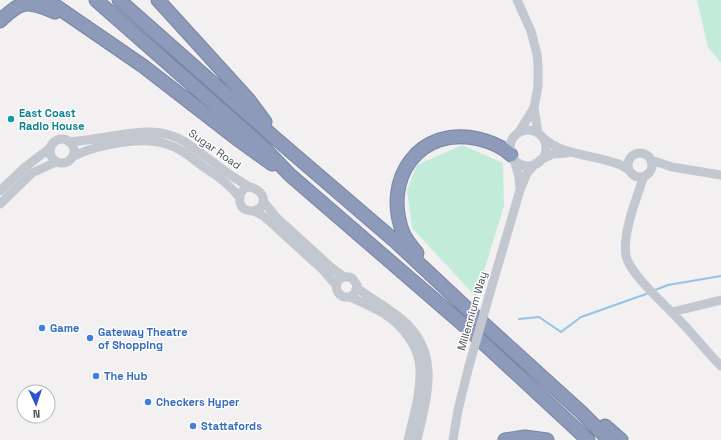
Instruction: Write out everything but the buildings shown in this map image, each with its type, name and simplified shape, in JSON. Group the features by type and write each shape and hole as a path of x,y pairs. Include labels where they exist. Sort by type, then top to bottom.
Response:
{"highway":[{"path":"48,0 143,66 257,154 290,175"},
{"path":"96,0 262,146 290,175 466,327 588,440"},
{"path":"119,0 275,138 366,215 581,412 609,440"},
{"path":"158,0 248,99 263,118 275,138"},
{"path":"0,21 19,4 34,2 41,4 86,27"},
{"path":"435,279 410,245 400,225 397,209 397,195 399,181 409,161 422,148 432,142 458,136 486,140 498,145 513,157"},
{"path":"581,412 596,420 621,440"},
{"path":"505,440 525,437 547,440"}],"street":[{"path":"509,0 518,2 531,31 537,54 538,86 534,108 520,132 511,142 510,146 513,157 518,162 527,165 538,162 553,154 571,153"},
{"path":"534,108 540,135 544,140 545,149 545,153 538,162"},
{"path":"520,132 529,130 540,135 550,143 571,153 615,163 640,173 672,167"},
{"name":"Sugar Road","path":"69,142 135,132 152,132 168,135 184,142 250,188"},
{"path":"0,191 24,168 50,148 53,143 58,140 65,140 69,142 73,149 71,158 64,163 56,162 32,173 0,204"},
{"name":"Sugar Road","path":"71,158 89,149 147,140 160,142 173,146 184,152 229,186 240,198"},
{"path":"50,148 51,156 56,162"},
{"path":"615,163 630,158 635,154 646,154 651,160 652,167 640,173"},
{"name":"Millennium Way","path":"513,157 519,177 520,190"},
{"path":"630,158 628,162 640,173"},
{"path":"651,160 672,167 721,175"},
{"name":"Millennium Way","path":"452,440 489,296 520,190 528,173 538,162"},
{"path":"640,173 637,196 630,223 626,249 628,263 641,280 721,366"},
{"path":"264,201 260,208 254,211 247,211 240,204 240,198 243,191 250,188 260,191 264,201 277,218 333,270 344,277 352,278 355,281 357,288 407,323 417,335 428,360 429,374 427,393 417,440"},
{"path":"254,211 267,219 323,270 336,285 338,293 341,296 350,297 384,313 408,336 414,348 420,370 419,389 408,440"},
{"path":"336,285 339,280 344,277"},
{"path":"350,297 355,293 357,288"},
{"path":"672,312 721,300"}],"green space":[{"path":"697,0 721,0 721,63 708,47"},
{"path":"462,145 503,163 504,206 476,297 412,228 407,190 417,165"}],"waterway":[{"path":"655,290 668,285 721,276"},
{"path":"519,319 539,317 561,332 581,317 649,293"}],"place":[{"name":"East Coast Radio House","path":"11,119"},
{"name":"Game","path":"42,328"},
{"name":"Gateway Theatre of Shopping","path":"90,338"},
{"name":"The Hub","path":"96,376"},
{"name":"Checkers Hyper","path":"148,402"},
{"name":"Stattafords","path":"193,426"}]}
